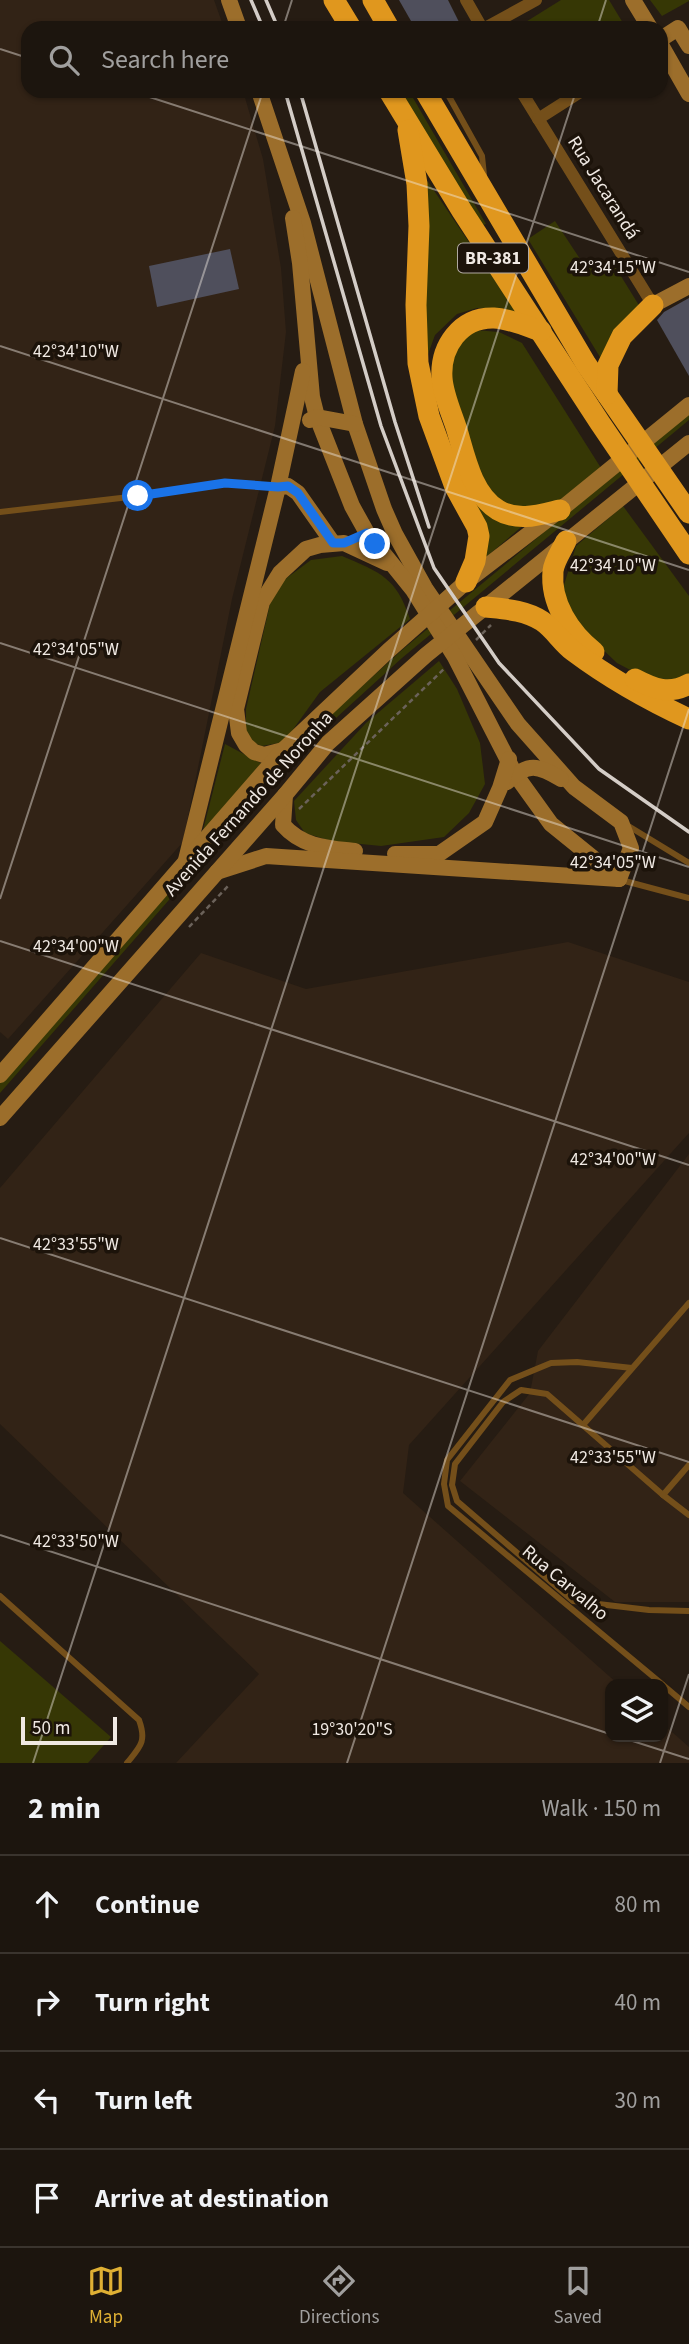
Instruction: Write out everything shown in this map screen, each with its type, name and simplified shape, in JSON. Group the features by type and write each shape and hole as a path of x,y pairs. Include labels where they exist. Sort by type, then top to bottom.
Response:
{"highway":[{"path":"334,0 347,21"},
{"path":"373,0 385,21"},
{"name":"BR-381","path":"393,98 462,211 541,331 609,410 689,513"},
{"name":"BR-381","path":"429,98 586,364 687,551"},
{"path":"406,120 417,184 418,363 429,416 455,487 477,527 479,536 475,561 466,582"},
{"path":"609,410 608,365 622,336 653,305"},
{"path":"541,331 508,320 491,318 474,321 453,335 443,355 442,380 468,470 485,498 499,510 524,518 560,510"},
{"path":"566,541 553,568 553,591 564,618 584,644 618,670 655,689 681,688 689,684"},
{"path":"485,607 520,611 544,622 571,649 597,667 650,701 689,719"}],"main road":[{"path":"229,0 236,21"},
{"path":"633,0 646,21"},
{"path":"668,34 678,28 689,46"},
{"path":"668,57 689,94"},
{"path":"261,98 303,223 355,424 384,509 419,589 477,678 574,787"},
{"path":"283,166 300,263 312,397 317,417 352,506 367,533 396,568 419,589"},
{"path":"653,305 689,286"},
{"path":"184,865 278,487 301,386 307,339"},
{"name":"Avenida Fernando de Noronha","path":"2,1069 283,750 466,582 689,405"},
{"path":"290,433 304,422 317,417 355,424"},
{"name":"Avenida Fernando de Noronha","path":"0,1118 328,743 426,655 689,443"},
{"path":"278,487 288,486 298,493 339,543 396,568"},
{"path":"283,750 264,755 254,752 239,733 236,709 262,602 280,573 306,549 339,543 367,533 384,509"},
{"path":"477,678 512,767 551,824 619,879"},
{"path":"285,795 283,825 291,835 317,847 379,854 439,854 485,822 512,767"},
{"path":"512,767 543,768 621,822 631,848 619,879"},
{"path":"215,873 266,856 619,879"}],"street":[{"path":"466,0 479,21"},
{"path":"496,21 536,0"},
{"name":"Rua Jacarandá","path":"525,98 653,305"},
{"path":"538,119 571,98"}],"lane":[{"path":"450,98 482,156 489,201"},
{"path":"0,512 225,483 278,487"},
{"path":"621,822 689,863"},
{"path":"619,879 689,898"},
{"path":"583,1425 689,1303"},
{"name":"Rua Carvalho","path":"632,1368 577,1362 551,1363 510,1380 447,1460 444,1484 448,1506 655,1679"},
{"path":"689,1515 547,1394 521,1390 503,1402 455,1464 452,1485 457,1501 573,1601 649,1610 689,1611"},
{"path":"663,1495 689,1465"},
{"path":"0,1596 139,1720 143,1731 142,1745 127,1763"},
{"name":"Rua Carvalho","path":"668,1690 689,1707"}],"path":[{"path":"471,644 508,610"},
{"path":"283,825 452,662"},
{"path":"182,934 249,860"}],"shaded area":[{"path":"0,0 214,0 222,21 21,21 21,98 245,98 263,159 281,268 286,332 275,426 232,599 183,842 8,1039 0,1032"},
{"path":"561,0 609,0 622,21 527,21"},
{"path":"650,0 689,0 689,1 662,16"},
{"path":"400,98 413,98 486,224 480,226"},
{"path":"418,167 517,313 498,308 477,308 457,314 435,335 427,357 432,392 464,483 526,523 485,558 428,388"},
{"path":"555,221 586,268 611,260 640,307 603,362 528,239"},
{"path":"475,330 499,332 522,343 601,468 552,511 499,505 472,466 452,392 448,355"},
{"path":"689,412 689,420 402,658 336,718 273,781 0,1093 0,1082 299,743 402,650"},
{"path":"623,506 689,596 689,679 655,683 617,663 571,619 565,603 564,585 576,546"},
{"path":"342,556 377,572 393,585 410,619 320,692 284,742 262,746 252,742 246,732 246,709 270,604 284,580 311,560"},
{"path":"439,661 457,689 480,743 485,784 469,813 444,837 381,846 331,841 305,833 296,820 294,801 366,723"},
{"path":"225,744 268,767 201,838"},
{"path":"568,942 689,982 689,1133 409,1445 403,1493 612,1679 605,1679 605,1742 668,1742 668,1728 689,1747 689,1763 176,1763 259,1674 0,1424 0,1188 201,953 306,989"},
{"path":"689,1154 689,1602 615,1602 460,1481 530,1393 538,1351"},
{"path":"0,1641 111,1737 88,1763 0,1763"}],"building":[{"path":"399,0 448,0 458,21 411,21"},
{"path":"230,249 239,289 157,307 149,266"},
{"path":"689,298 689,376 657,320 664,312"}],"railway":[{"path":"251,0 260,21"},
{"path":"266,0 275,21"},
{"path":"287,98 381,426 434,568 499,663 599,769 689,832"},
{"path":"302,98 395,422 429,527"}],"route":[{"path":"138,496 225,483 288,486 298,493 333,543 344,543 367,533 375,544"}]}
